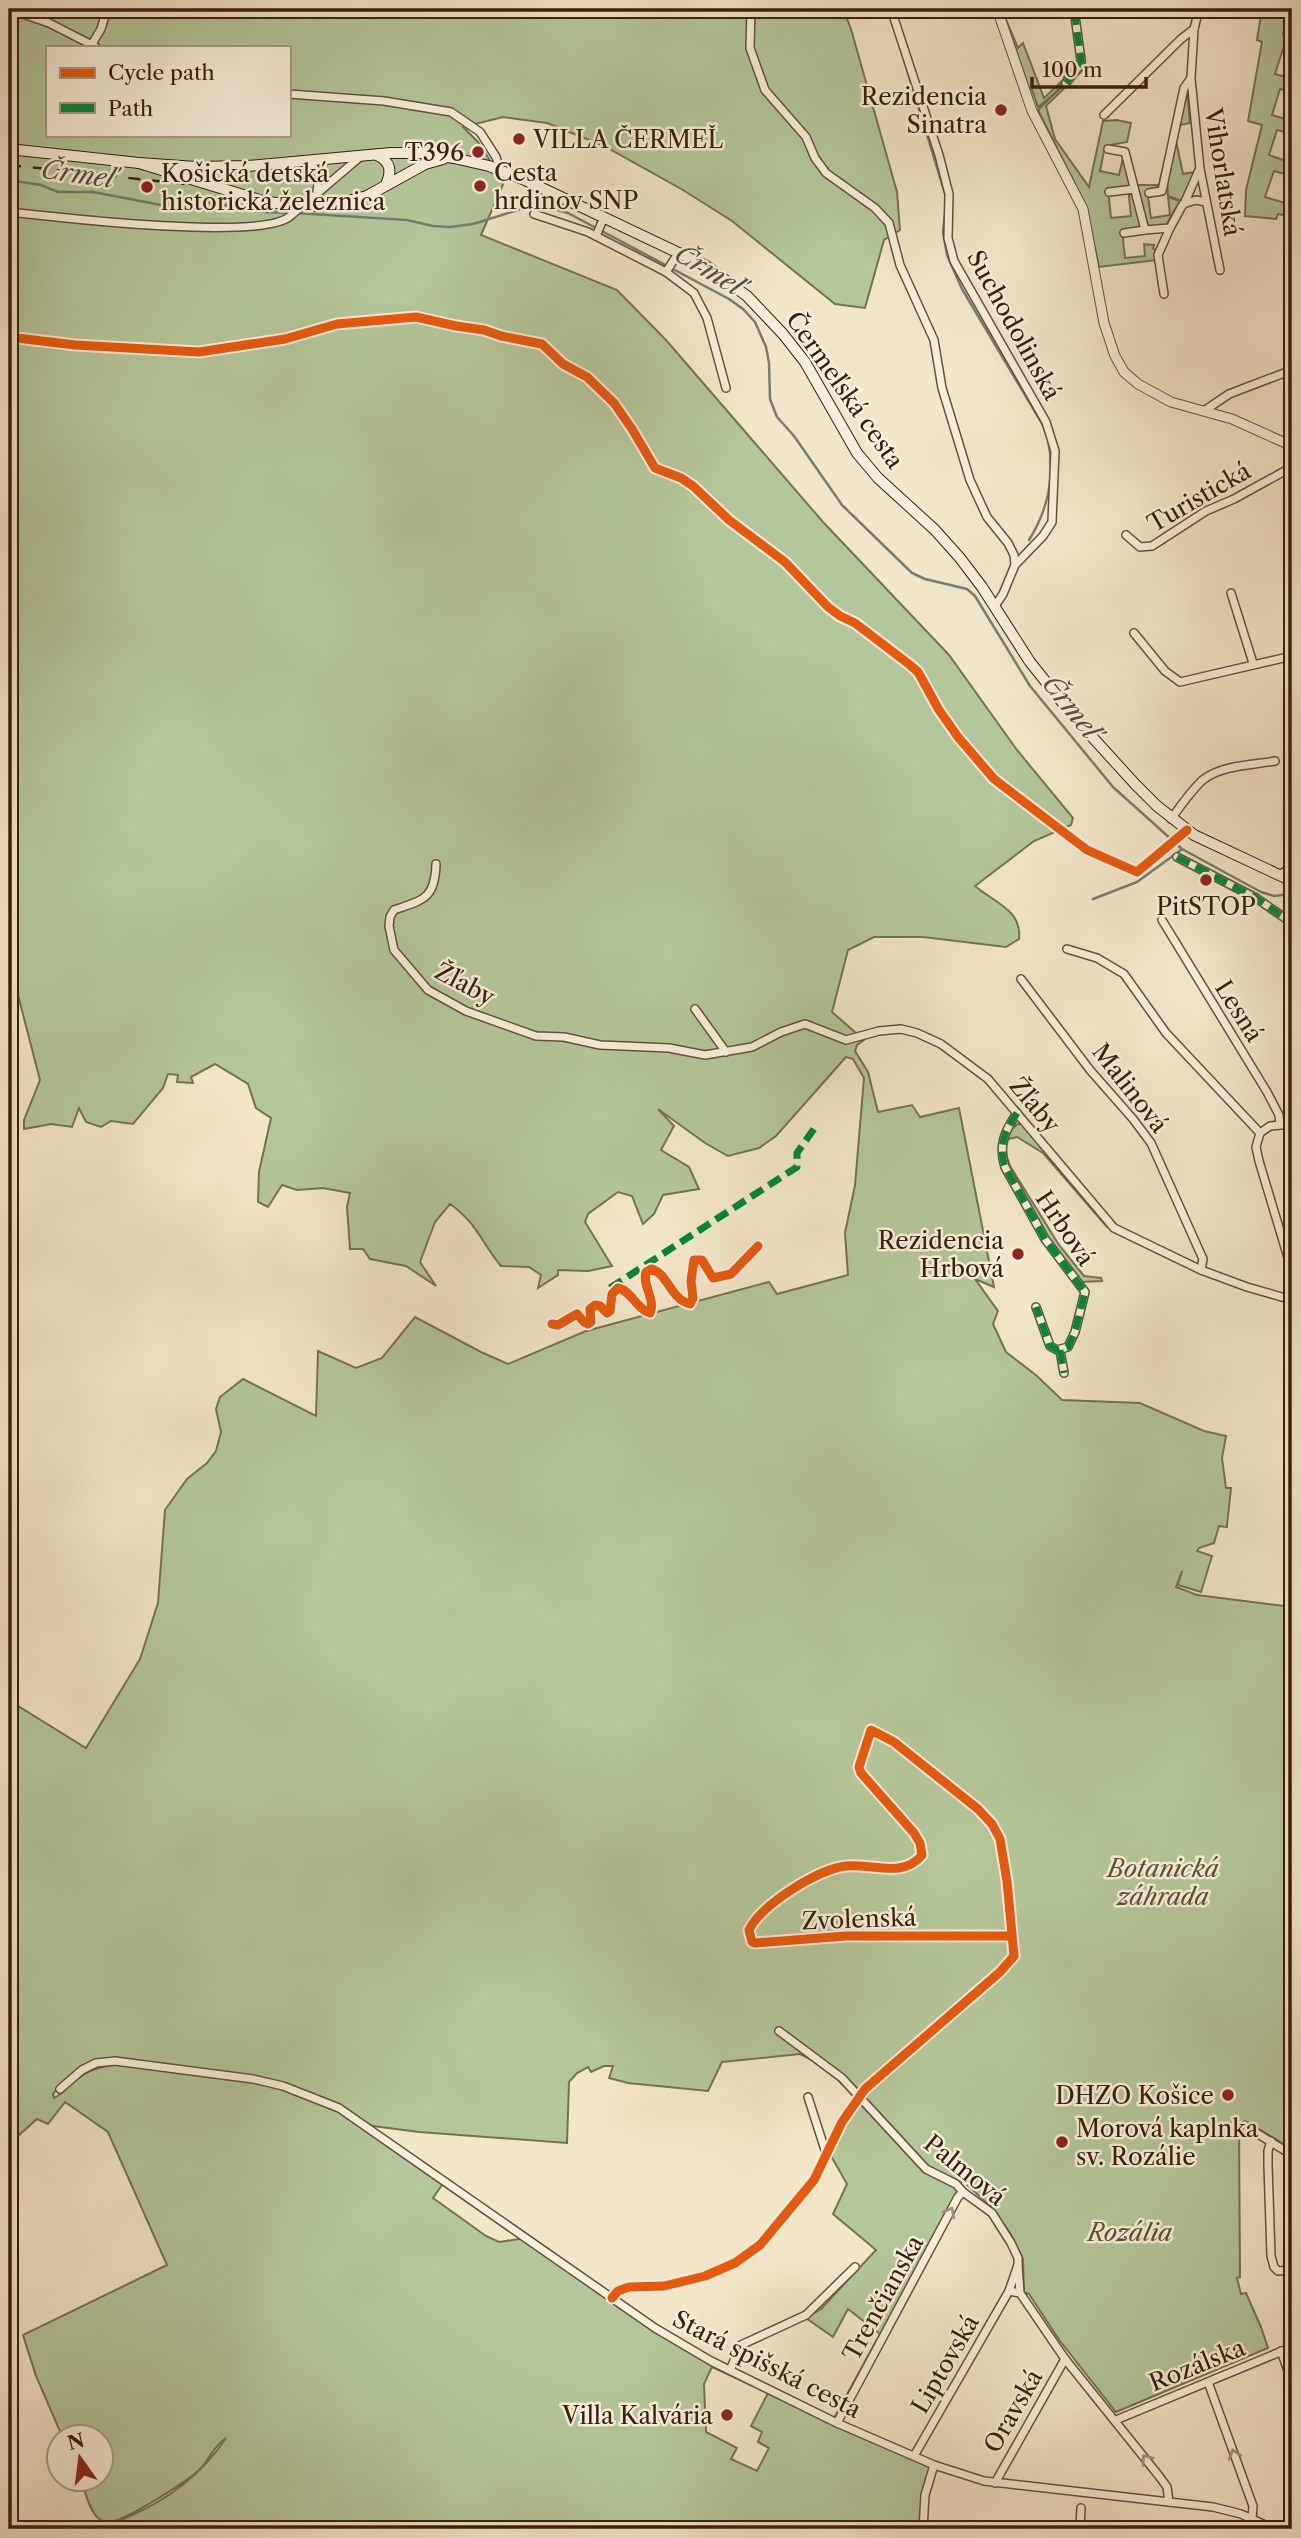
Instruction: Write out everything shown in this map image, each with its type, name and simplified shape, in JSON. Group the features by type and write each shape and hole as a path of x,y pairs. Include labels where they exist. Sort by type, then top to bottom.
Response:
{"main road":[{"path":"9,149 139,163 266,202 313,206 351,201 366,196 425,164 454,158"},
{"name":"Čermeľská cesta","path":"139,163 196,167 306,162 411,153 454,158 496,168 599,228 680,252 706,266 737,288 777,327 804,362 862,459 889,489 946,541 979,582 1030,662 1135,784 1171,818 1202,840 1292,881"},
{"path":"377,155 386,160 390,167 386,185"},
{"path":"186,176 188,169 196,167"}],"street":[{"path":"9,9 49,23 94,46 107,9"},
{"path":"751,9 750,48 765,90 806,137 815,158 826,173 874,208 889,223 900,265 934,340 942,388 970,480 987,517 1008,543 1015,565"},
{"name":"Suchodolinská","path":"891,9 939,155 949,194 948,238 954,261 1046,422 1054,442 1052,522 1044,536 1015,565 995,606"},
{"path":"997,9 1035,118 1083,209 1100,303 1115,356 1124,372 1138,384 1171,402 1232,419 1292,445 1292,460"},
{"path":"1066,82 1081,60 1074,9"},
{"name":"Vihorlatská","path":"1199,9 1194,29 1191,78 1200,169 1220,271"},
{"path":"1104,115 1194,29"},
{"name":"Vihorlatská","path":"1149,193 1162,191 1184,88 1191,78"},
{"path":"290,94 384,101 451,112 480,132 496,157 496,168"},
{"path":"1108,149 1125,152 1145,230"},
{"path":"9,212 113,223 206,226 272,224 289,217 361,157"},
{"path":"306,162 318,173 320,182 317,193"},
{"path":"1164,294 1158,251 1200,169"},
{"path":"1110,192 1135,188"},
{"path":"1184,204 1196,200 1206,202"},
{"path":"534,214 574,226 599,228 669,268 700,302 726,388"},
{"path":"1124,233 1170,228"},
{"path":"669,268 680,252"},
{"path":"1204,411 1229,394 1292,370"},
{"name":"Turistická","path":"1126,535 1140,547 1152,547 1206,511 1292,467"},
{"path":"1231,593 1253,663"},
{"path":"1134,633 1165,671 1181,682 1292,656"},
{"path":"1171,818 1196,787 1211,775 1275,761"},
{"path":"1177,857 1256,898 1292,923"},
{"name":"Žľaby","path":"436,864 436,879 429,891 413,906 394,910 389,926 394,950 428,990 466,1011 536,1036 564,1037 600,1045 669,1048 705,1055 752,1047 804,1024 846,1041 887,1029 909,1031 941,1044 988,1079 1114,1228 1201,1270 1292,1300"},
{"path":"1280,875 1292,866"},
{"name":"Lesná","path":"1162,920 1267,1092 1280,1124"},
{"path":"1067,949 1097,958 1124,974 1166,1033 1260,1133"},
{"name":"Malinová","path":"1021,979 1090,1070 1151,1143 1203,1259 1201,1270"},
{"path":"695,1009 726,1052"},
{"name":"Hrbová","path":"1017,1113 1002,1143 1001,1157 1004,1167 1045,1239 1084,1292 1071,1343 1060,1350"},
{"path":"1292,1124 1264,1128 1256,1147 1292,1271"},
{"path":"1036,1307 1048,1343 1052,1349 1060,1350 1064,1373"},
{"name":"Zvolenská","path":"612,2298 618,2291 629,2287 664,2286 705,2276 748,2255 776,2228 814,2180 842,2122 859,2096 1014,1956 1012,1936 1001,1846 992,1824 978,1809 894,1742 871,1730 859,1767 860,1773 914,1833 920,1843 922,1855 913,1863 900,1868 842,1866 820,1875 777,1900 755,1920 748,1934 752,1942 755,1944 846,1936 1012,1936"},
{"name":"Palmová","path":"779,2031 836,2073 926,2169 956,2184 985,2207 1002,2225 1016,2253 1020,2293"},
{"name":"Stará spišská cesta","path":"60,2089 89,2066 115,2061 174,2067 283,2086 339,2108 663,2333 730,2370 838,2423 957,2474 995,2483 1222,2508 1275,2529"},
{"path":"808,2097 826,2154"},
{"path":"1247,2130 1292,2155"},
{"path":"1270,2141 1268,2154 1271,2256 1278,2271 1292,2270"},
{"name":"Trenčianska","path":"838,2423 963,2192"},
{"path":"1018,2265 1009,2291 1020,2293 1065,2359 1167,2487 1169,2502"},
{"path":"730,2370 741,2345 806,2315 855,2267"},
{"name":"Liptovská","path":"914,2456 1009,2291"},
{"name":"Rozálska","path":"1116,2420 1292,2347"},
{"path":"1281,2351 1292,2382"},
{"name":"Oravská","path":"995,2483 1065,2359"},
{"path":"1208,2382 1253,2506 1252,2518"},
{"path":"923,2529 925,2495 934,2465"},
{"path":"1080,2529 1081,2508"}],"green space":[{"path":"9,9 843,9 897,192 900,230 884,240 865,308 835,304 732,221 683,190 604,146 547,123 503,117 463,127 478,142 504,182 481,235 617,290 666,340 823,522 949,655 1017,750 1073,818 1071,825 1034,841 975,886 1012,914 1019,929 1019,939 1006,947 923,937 874,937 848,950 832,1012 864,1040 857,1045 855,1051 868,1072 878,1112 912,1105 920,1117 959,1108 994,1287 975,1279 998,1311 993,1324 1006,1352 1062,1400 1140,1403 1204,1431 1226,1436 1222,1458 1226,1488 1231,1488 1227,1527 1219,1526 1214,1543 1197,1551 1212,1556 1201,1592 1178,1585 1182,1571 1176,1587 1197,1595 1292,1607 1292,2149 1245,2121 1239,2124 1240,2277 1237,2278 1241,2294 1246,2293 1268,2348 1116,2412 1060,2341 1029,2294 1024,2292 1023,2259 1010,2233 992,2208 962,2180 960,2187 963,2192 838,2423 934,2465 928,2483 923,2529 95,2529 137,2513 166,2497 202,2467 173,2489 122,2518 106,2521 98,2518 85,2492 116,2492 116,2422 56,2422 36,2376 23,2335 167,2265 108,2132 65,2102 48,2124 37,2119 9,2144 9,1715 18,1706 86,1748 140,1659 158,1603 165,1510 187,1479 207,1463 216,1451 221,1432 216,1409 220,1397 243,1379 316,1416 318,1351 356,1368 382,1358 415,1317 508,1364 586,1331 769,1282 777,1294 848,1275 845,1233 855,1185 864,1078 853,1059 846,1057 776,1136 759,1148 728,1156 658,1109 674,1126 661,1150 689,1167 699,1189 663,1195 654,1214 643,1224 632,1196 618,1192 588,1214 585,1222 612,1266 588,1271 558,1270 558,1275 538,1288 541,1275 529,1267 501,1266 473,1226 450,1204 435,1222 420,1262 436,1286 406,1266 370,1259 363,1249 350,1249 347,1207 350,1193 323,1188 297,1190 282,1185 268,1207 258,1202 259,1172 271,1118 256,1108 248,1084 215,1064 191,1077 193,1083 177,1082 178,1075 168,1074 163,1088 133,1124 111,1121 101,1127 86,1122 79,1108 72,1127 51,1124 24,1129 24,1120 40,1080 13,976 9,971","holes":["800,2054 826,2070 862,2105 858,2105 843,2128 831,2156 847,2184 833,2214 876,2250 821,2309 806,2318 833,2337 848,2309 880,2334 833,2420 655,2328 526,2238 499,2242 486,2236 433,2198 444,2182 365,2125 419,2132 567,2143 569,2082 577,2073 588,2067 591,2072 604,2066 613,2066 609,2078 628,2083 708,2091 722,2062","116,2058 132,2059 143,2064 116,2065 91,2071 75,2080 54,2098 53,2094 67,2078 88,2066","712,2367 768,2393 751,2426 762,2432 758,2442 769,2448 757,2471 731,2459 737,2448 706,2432 704,2384","226,2438 202,2467 216,2448"]},
{"path":"1262,9 1291,9 1283,34 1292,36 1292,51 1283,49 1275,74 1290,78 1292,92 1280,89 1272,115 1292,121 1292,134 1277,130 1269,155 1289,162 1292,153 1292,176 1274,171 1265,197 1285,203 1292,184 1292,217 1278,214 1276,219 1245,216 1246,190 1262,125 1248,121 1262,42 1257,40"},
{"path":"1076,12 1086,67 1046,106 1055,139 1089,187 1103,121 1131,123 1127,142 1105,146 1100,171 1119,175 1123,158 1130,184 1128,187 1108,190 1111,218 1131,216 1129,194 1133,194 1141,224 1138,228 1122,230 1125,258 1145,256 1144,244 1154,245 1153,249 1157,250 1156,260 1099,267 1086,206 1038,110 1081,68"},
{"path":"1004,15 1018,48 1023,43 1044,98 1063,80 1055,92 1038,107 1032,90 1030,91"},
{"path":"1187,90 1190,123 1180,125 1176,141 1183,174 1194,172 1182,201 1168,196 1167,179"},
{"path":"1164,164 1161,186 1147,190 1151,218 1170,215 1168,197 1180,201 1166,225 1152,227 1146,223 1136,185 1159,185"},
{"path":"1022,1124 1108,1228 1043,1153 1017,1137 1008,1139 1005,1151 1010,1166 1059,1245 1084,1276 1101,1278 1102,1281 1081,1282 1040,1228 1031,1205 1011,1174 1003,1151 1010,1130"}],"waterway":[{"path":"902,53 946,197"},
{"name":"Črmeľ","path":"9,180 41,185 58,192 93,192 161,205 175,202 208,202 217,206 226,205 259,212 289,213"},
{"name":"Črmeľ","path":"295,213 407,220 450,227 473,224 537,204 568,213 729,299 755,322 766,347 770,399 777,417 794,436 842,505 912,573 925,579 967,589 975,596 1030,686 1113,787 1182,849 1261,892 1274,896 1289,894"},
{"path":"945,214 943,232 947,255 962,289 1047,432"},
{"path":"1029,540 1046,504 1049,491 1051,466 1048,439"},
{"path":"1093,899 1137,882 1181,850"}],"railway":[{"path":"9,165 185,184"}],"marked path":[{"path":"1066,83 1081,60 1074,9"},
{"path":"1177,857 1256,898 1292,923"},
{"path":"1017,1113 1004,1139 1002,1152 1005,1167 1045,1239 1085,1292 1075,1332 1068,1347 1057,1350 1050,1346 1036,1307"},
{"path":"610,1288 797,1167 797,1153 816,1126"},
{"path":"1060,1350 1064,1373"}],"cycle path":[{"path":"9,337 75,345 199,352 285,339 337,324 416,317 542,344 563,364 587,377 614,403 655,468 693,486 729,520 785,562 828,607 855,623 918,672 958,737 994,779 1087,850 1137,872 1187,830"},
{"path":"552,1324 558,1325 577,1314 588,1324 591,1322 590,1309 595,1305 607,1313 610,1311 612,1294 618,1288 650,1313 651,1303 645,1277 646,1272 651,1269 661,1275 678,1297 690,1304 693,1298 691,1281 694,1260 702,1260 713,1278 731,1274 758,1246"},
{"path":"612,2298 618,2291 629,2287 664,2286 705,2276 735,2263 760,2245 814,2180 842,2122 865,2089 1000,1972 1014,1956 1007,1881 1000,1839 992,1824 978,1809 894,1742 871,1730 859,1767 861,1773 914,1833 920,1843 922,1855 906,1866 846,1866 806,1881 755,1920 749,1930 752,1942 846,1936 1012,1936"}],"place":[{"name":"Rezidencia Sinatra","path":"1001,110"},
{"name":"VILLA ČERMEĽ","path":"519,139"},
{"name":"T396","path":"478,152"},
{"name":"Cesta hrdinov SNP","path":"480,186"},
{"name":"Košická detská historická železnica","path":"147,187"},
{"name":"PitSTOP","path":"1206,880"},
{"name":"Rezidencia Hrbová","path":"1018,1254"},
{"name":"DHZO Košice","path":"1228,2095"},
{"name":"Morová kaplnka sv. Rozálie","path":"1062,2142"},
{"name":"Villa Kalvária","path":"727,2415"}],"park label":[{"name":"Botanická záhrada","path":"1163,1882"},
{"name":"Rozália","path":"1130,2232"}]}
